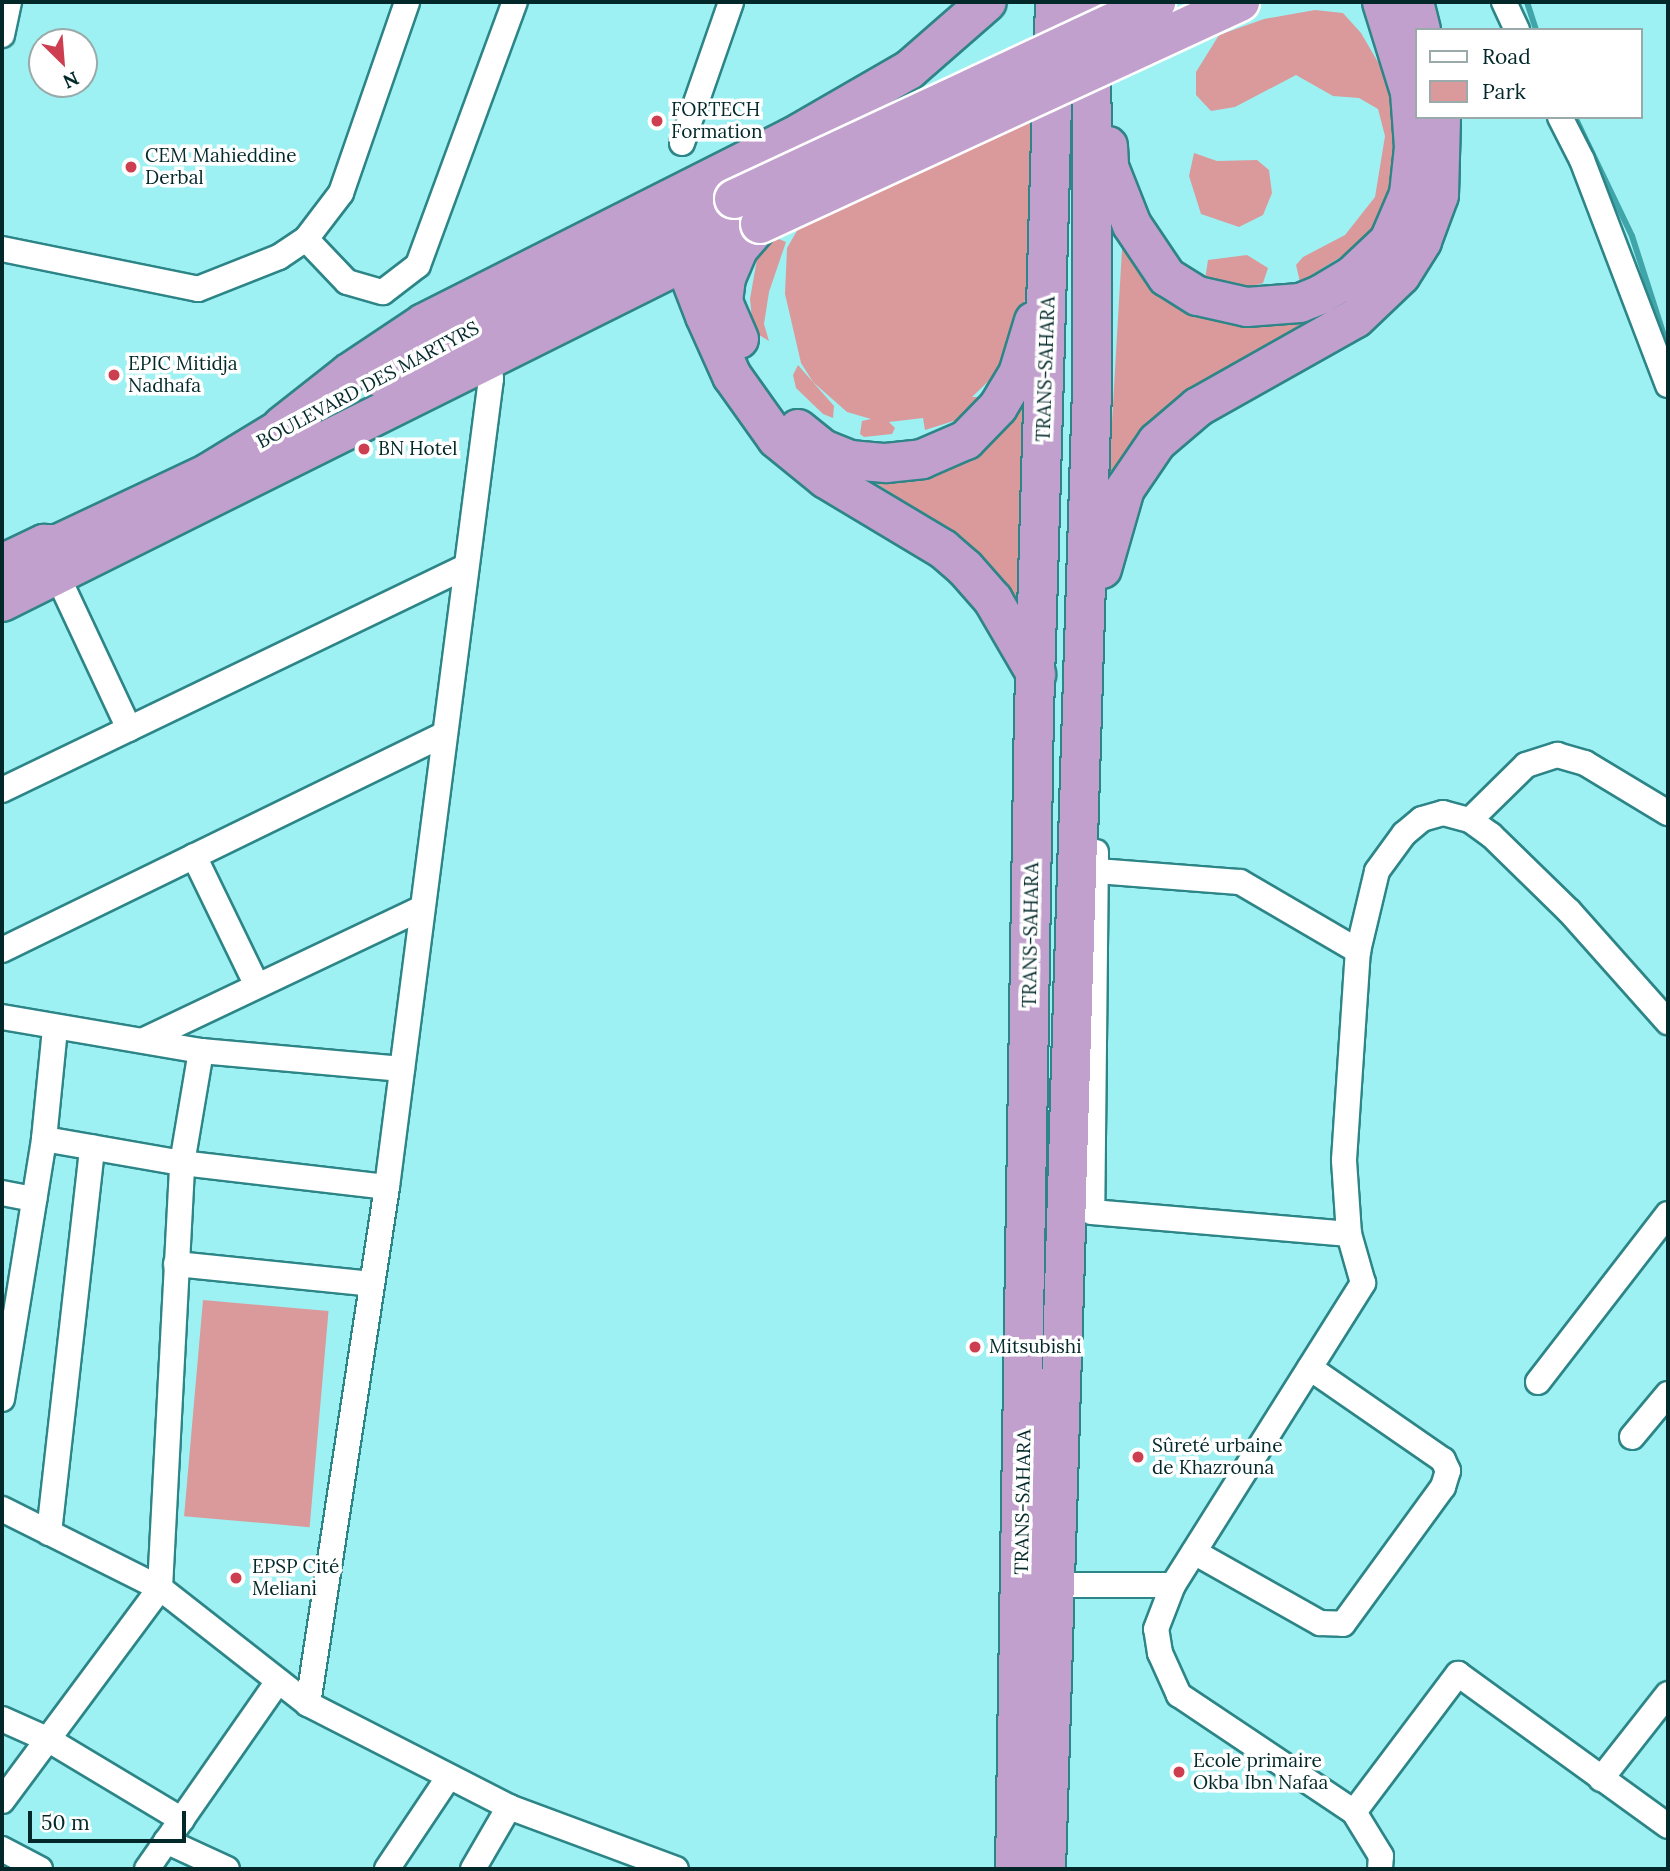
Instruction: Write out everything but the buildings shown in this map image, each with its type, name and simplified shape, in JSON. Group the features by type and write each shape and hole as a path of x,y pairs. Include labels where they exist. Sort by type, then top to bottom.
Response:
{"highway":[{"path":"282,426 349,373 424,323 791,138 909,70 987,2"},
{"name":"TRANS-SAHARA","path":"1016,1869 1036,674 1055,2"},
{"path":"1046,1869 1092,385 1091,2"},
{"path":"1036,674 993,600 965,568 943,550 826,479 777,439 732,376 714,309 686,245 747,211 1156,2"},
{"path":"747,211 1240,2"},
{"path":"1093,87 1109,143 1106,152 1113,179 1140,241 1158,267 1181,286 1214,301 1247,307 1300,303 1352,276 1389,241 1405,209 1414,147 1410,92 1394,12"},
{"path":"1082,690 1106,542 1125,489 1157,442 1198,407 1346,324 1401,275 1422,241 1439,195 1441,119"},
{"path":"714,309 739,248 747,211"},
{"name":"BOULEVARD DES MARTYRS","path":"2,564 44,544 58,544 208,473 282,426 686,245"},
{"name":"BOULEVARD DES MARTYRS","path":"2,602 616,295 686,245"},
{"path":"616,295 646,296 714,309 791,424 823,449 850,460 886,463 922,459 966,440 998,407 1018,374 1048,275"}],"street":[{"path":"2,35 9,2"},
{"path":"2,249 198,289 279,257 306,239 341,193 408,2"},
{"path":"306,239 347,282 383,292 418,265 515,2"},
{"path":"682,143 731,2"},
{"path":"1504,2 1516,28"},
{"path":"1561,119 1582,160 1668,385"},
{"path":"308,1704 387,1187 420,909 491,379 488,358"},
{"path":"2,790 465,567"},
{"path":"57,575 130,729"},
{"path":"1082,690 1099,709 1092,1212 1349,1234"},
{"path":"2,950 444,734"},
{"path":"1470,820 1526,765 1558,755 1585,763 1668,813"},
{"path":"1380,1869 1381,1856 1354,1812 1179,1695 1160,1653 1156,1629 1173,1585 1363,1283 1349,1234 1344,1160 1358,951 1377,871 1404,834 1422,819 1443,813 1470,820 1569,911 1668,1022"},
{"path":"194,856 257,986"},
{"path":"1096,871 1240,882 1358,951"},
{"path":"144,1040 420,909"},
{"path":"2,1017 201,1051 402,1069"},
{"path":"2,1399 44,1139 55,1028"},
{"path":"2,1801 160,1588 181,1163 201,1051"},
{"path":"44,1139 181,1163 387,1187"},
{"path":"49,1533 92,1147"},
{"path":"2,1193 34,1199"},
{"path":"1538,1382 1668,1214"},
{"path":"176,1264 372,1284"},
{"path":"1194,1552 1320,1623 1343,1624 1443,1487 1448,1471 1443,1461 1310,1368"},
{"path":"1632,1437 1668,1394"},
{"path":"2,1509 160,1588 308,1704 509,1807 676,1869"},
{"path":"1055,1585 1173,1585"},
{"path":"1354,1812 1458,1674 1668,1826"},
{"path":"148,1869 278,1681"},
{"path":"1601,1779 1668,1693"},
{"path":"2,1719 49,1740 182,1820"},
{"path":"387,1869 448,1778"},
{"path":"473,1869 509,1807"},
{"path":"166,1841 227,1869"},
{"path":"2,1849 40,1869"}],"green space":[{"path":"1315,10 1343,13 1361,33 1392,86 1398,125 1388,215 1360,245 1300,282 1296,265 1303,257 1345,235 1375,197 1385,136 1378,109 1359,98 1333,96 1296,75 1235,107 1211,111 1196,95 1196,72 1219,35 1264,19"},
{"path":"1031,121 1031,300 1025,300 998,372 972,397 981,397 960,419 925,430 923,418 889,422 895,428 892,434 864,437 860,434 862,421 871,419 847,412 813,382 801,363 785,294 787,248 798,229"},
{"path":"1194,153 1217,161 1257,160 1269,170 1272,193 1263,215 1239,227 1201,214 1189,176"},
{"path":"1123,232 1230,314 1403,250 1108,490"},
{"path":"779,239 786,242 769,292 764,324 769,341 753,331 750,299 757,259 769,243"},
{"path":"1247,255 1268,268 1263,283 1247,288 1205,280 1208,260"},
{"path":"798,365 834,406 833,418 823,414 796,388 793,375"},
{"path":"1030,390 1021,606 963,538 834,457 872,470 1014,415"},
{"path":"203,1300 329,1311 310,1527 184,1516"}],"waterway":[{"path":"1527,2 1535,28"},
{"path":"1576,119 1632,236 1668,348"}],"place":[{"name":"FORTECH Formation","path":"657,121"},
{"name":"CEM Mahieddine Derbal","path":"131,167"},
{"name":"EPIC Mitidja Nadhafa","path":"114,375"},
{"name":"BN Hotel","path":"364,449"},
{"name":"Mitsubishi","path":"975,1347"},
{"name":"Sûreté urbaine de Khazrouna","path":"1138,1457"},
{"name":"EPSP Cité Meliani","path":"236,1578"},
{"name":"Ecole primaire Okba Ibn Nafaa","path":"1179,1772"}]}
